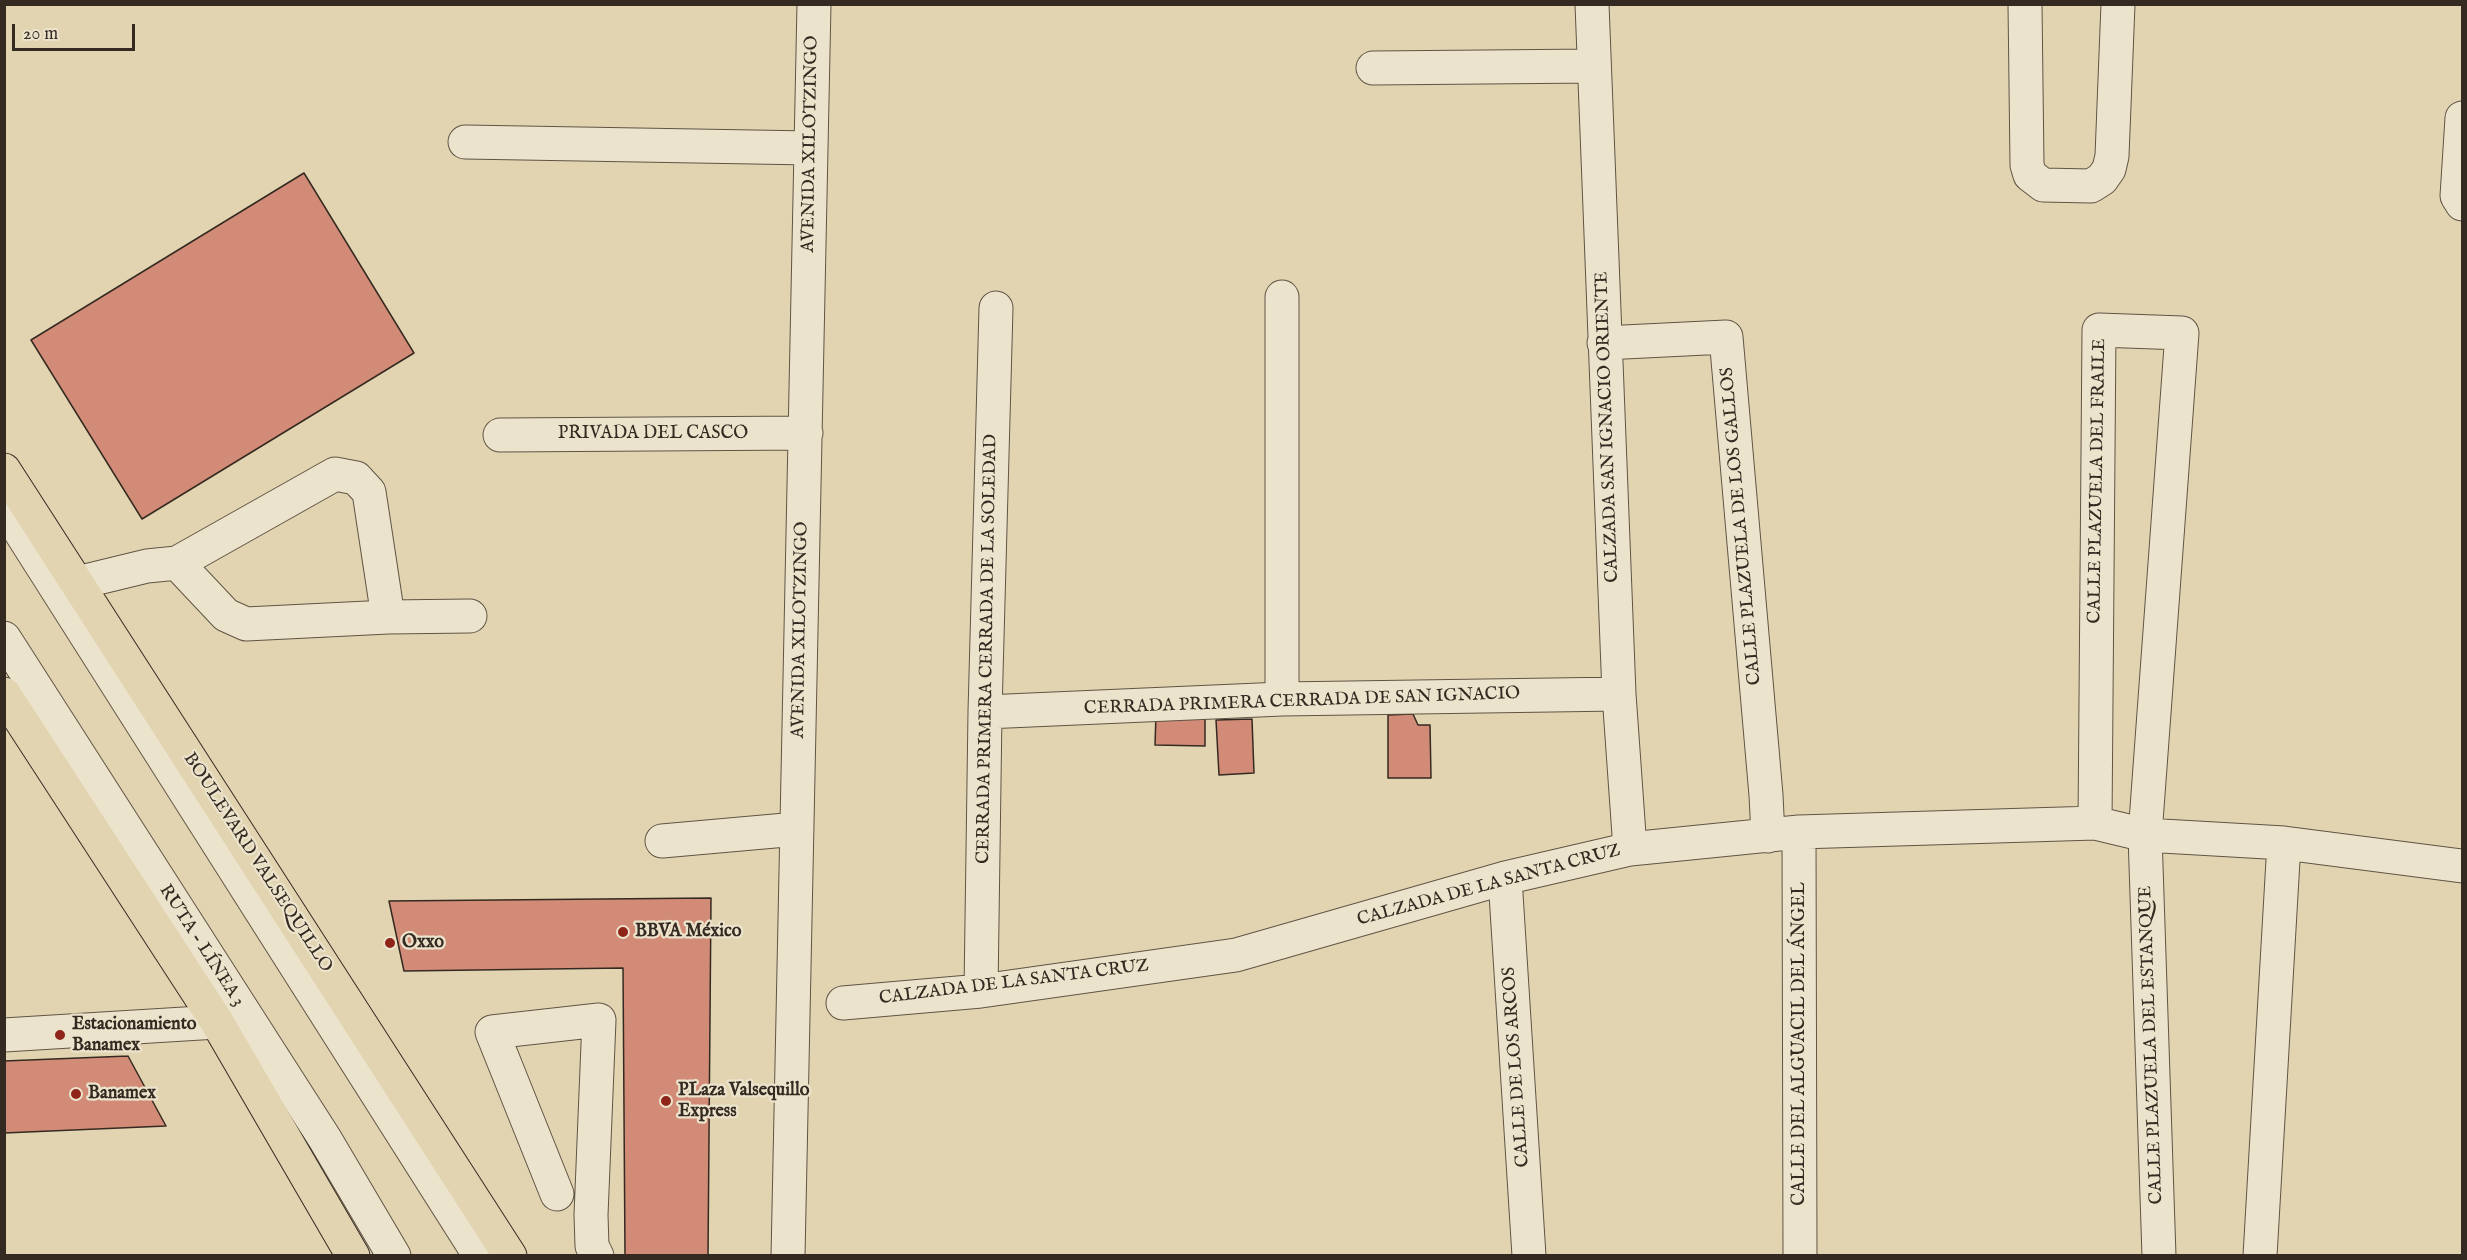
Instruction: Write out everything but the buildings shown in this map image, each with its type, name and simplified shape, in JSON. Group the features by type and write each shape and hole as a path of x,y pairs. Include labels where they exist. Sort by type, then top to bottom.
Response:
{"main road":[{"name":"BOULEVARD VALSEQUILLO","path":"4,470 510,1256"},
{"path":"4,694 217,1022 353,1256"}],"street":[{"name":"AVENIDA XILOTZINGO","path":"788,1256 814,4"},
{"name":"CALZADA SAN IGNACIO ORIENTE","path":"1592,4 1619,694 1630,849"},
{"path":"2025,4 2027,165 2030,175 2043,185 2091,186 2102,179 2109,169 2112,156 2118,4"},
{"path":"1372,68 1594,66"},
{"path":"2463,117 2457,196 2463,204"},
{"path":"465,142 811,148"},
{"path":"1282,297 1282,699"},
{"name":"CERRADA PRIMERA CERRADA DE LA SOLEDAD","path":"981,991 985,712 996,308"},
{"name":"CALLE PLAZUELA DEL FRAILE","path":"2096,823 2099,330 2182,333 2145,835"},
{"name":"CALLE PLAZUELA DE LOS GALLOS","path":"1604,343 1725,337 1768,836"},
{"name":"PRIVADA DEL CASCO","path":"500,435 806,433"},
{"path":"77,583 147,566 177,563 334,474 356,478 369,492 388,617"},
{"path":"4,506 480,1256"},
{"path":"177,563 226,615 246,624 388,617 470,616"},
{"name":"RUTA - LÍNEA 3","path":"4,639 325,1139 394,1256"},
{"name":"CERRADA PRIMERA CERRADA DE SAN IGNACIO","path":"985,712 1282,699 1619,694"},
{"name":"CALZADA DE LA SANTA CRUZ","path":"843,1003 981,991 1236,955 1505,878 1630,849 1799,832 2096,823 2145,835 2284,843 2463,866"},
{"path":"662,841 797,829"},
{"name":"CALLE DEL ALGUACIL DEL ÁNGEL","path":"1799,832 1800,1256"},
{"name":"CALLE PLAZUELA DEL ESTANQUE","path":"2145,835 2159,1256"},
{"path":"2260,1256 2284,843"},
{"name":"CALLE DE LOS ARCOS","path":"1505,878 1529,1256"},
{"path":"557,1194 492,1032 599,1020 591,1215 592,1246 597,1256"},
{"path":"4,1035 217,1022"}],"place":[{"name":"BBVA México","path":"623,932"},
{"name":"Oxxo","path":"390,943"},
{"name":"Estacionamiento Banamex","path":"60,1035"},
{"name":"Banamex","path":"76,1094"},
{"name":"PLaza Valsequillo Express","path":"666,1101"}]}
